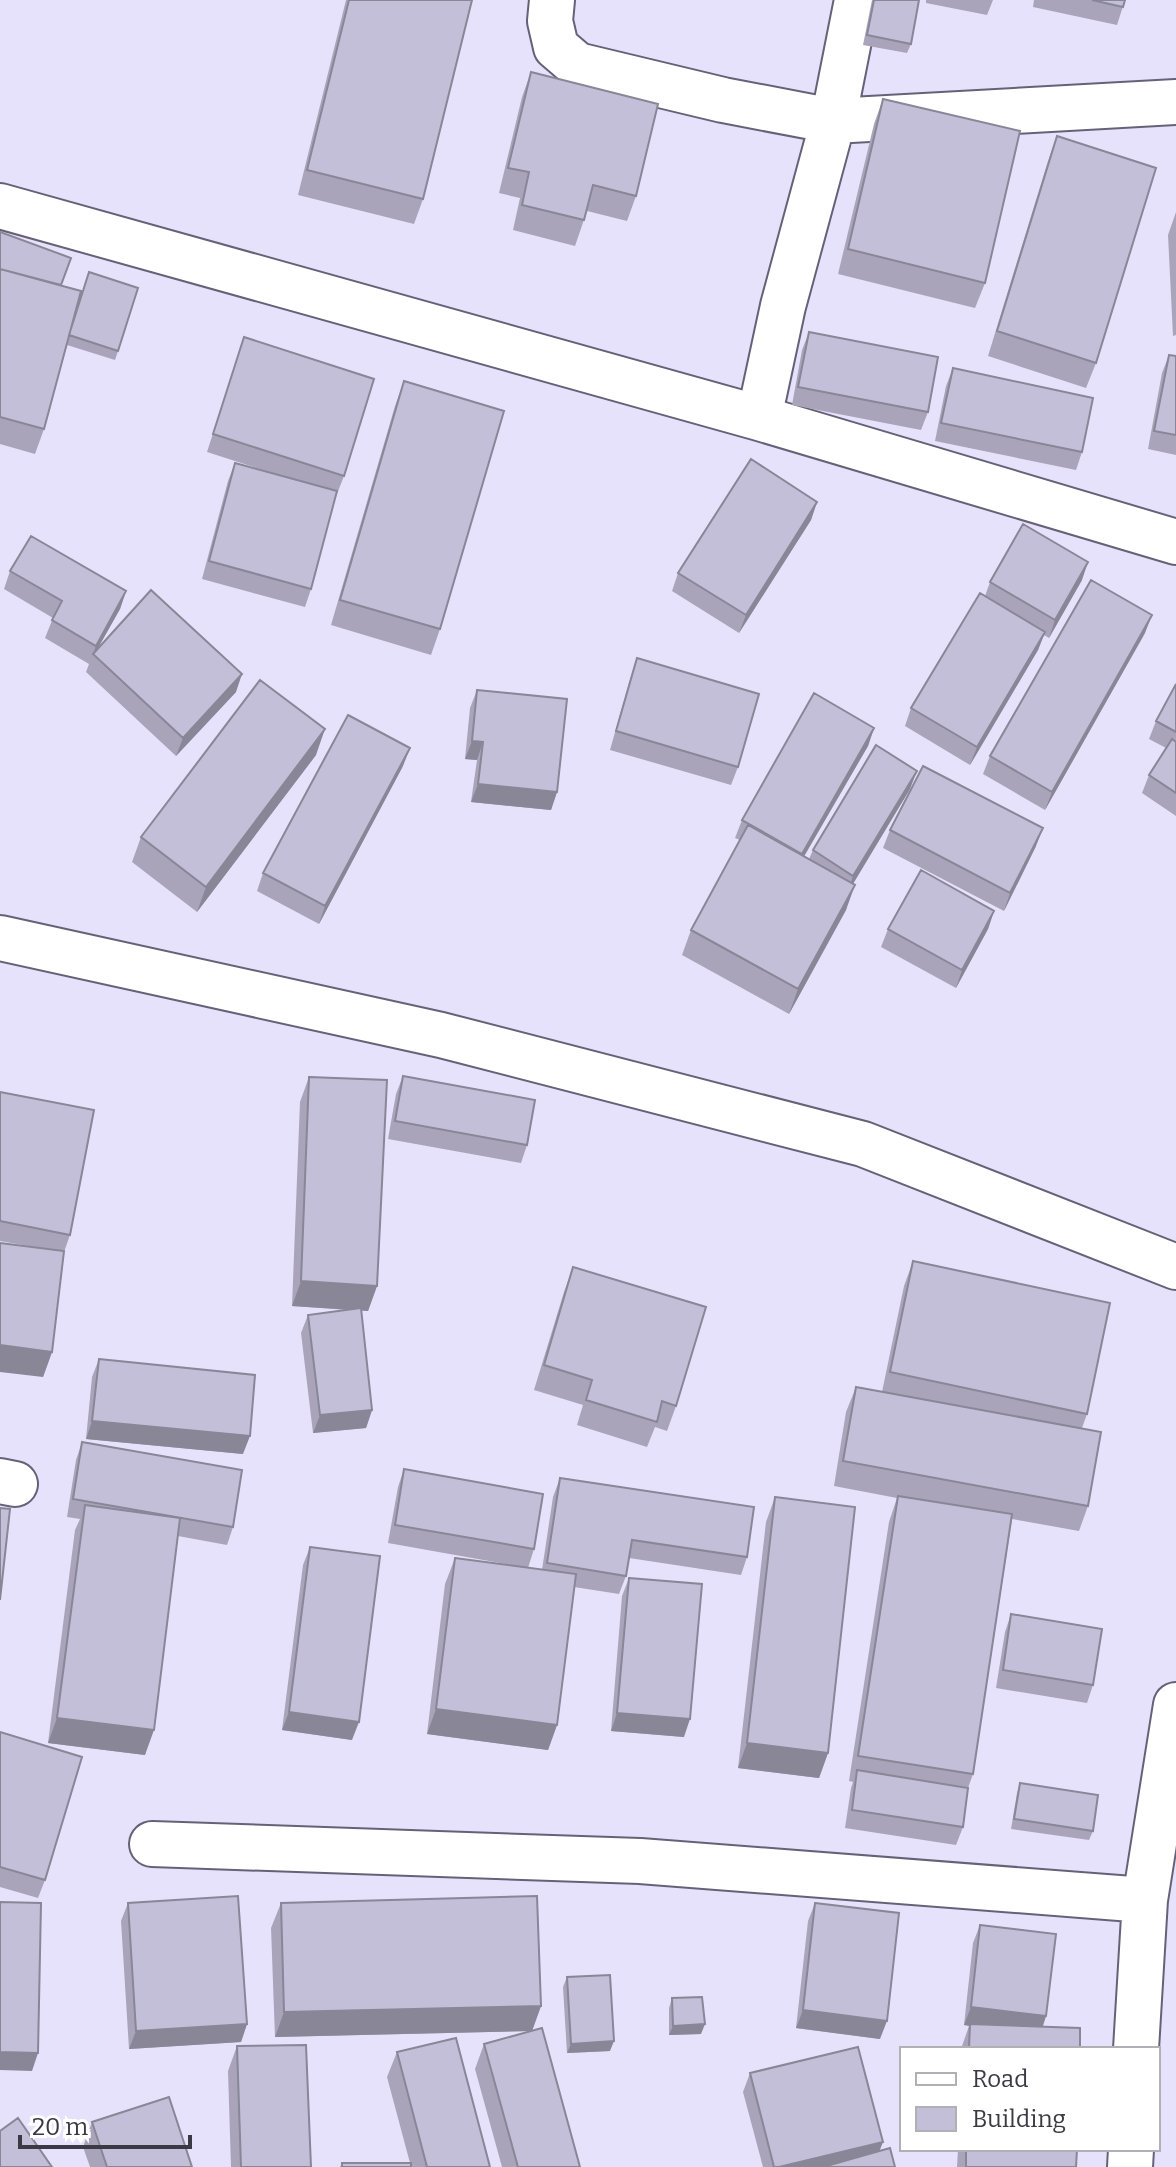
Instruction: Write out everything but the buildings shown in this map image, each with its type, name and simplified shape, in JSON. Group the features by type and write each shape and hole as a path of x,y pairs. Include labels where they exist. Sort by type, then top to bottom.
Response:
{"street":[{"path":"552,0 550,21 556,47 577,65 723,100 833,121 1176,102"},
{"path":"759,418 783,306 833,121 857,0"},
{"path":"0,206 759,418 1176,542"},
{"path":"0,938 441,1035 863,1144 1176,1267"},
{"path":"1136,2047 1145,1900 1176,1705"},
{"path":"152,1844 640,1861 1145,1900"}]}
